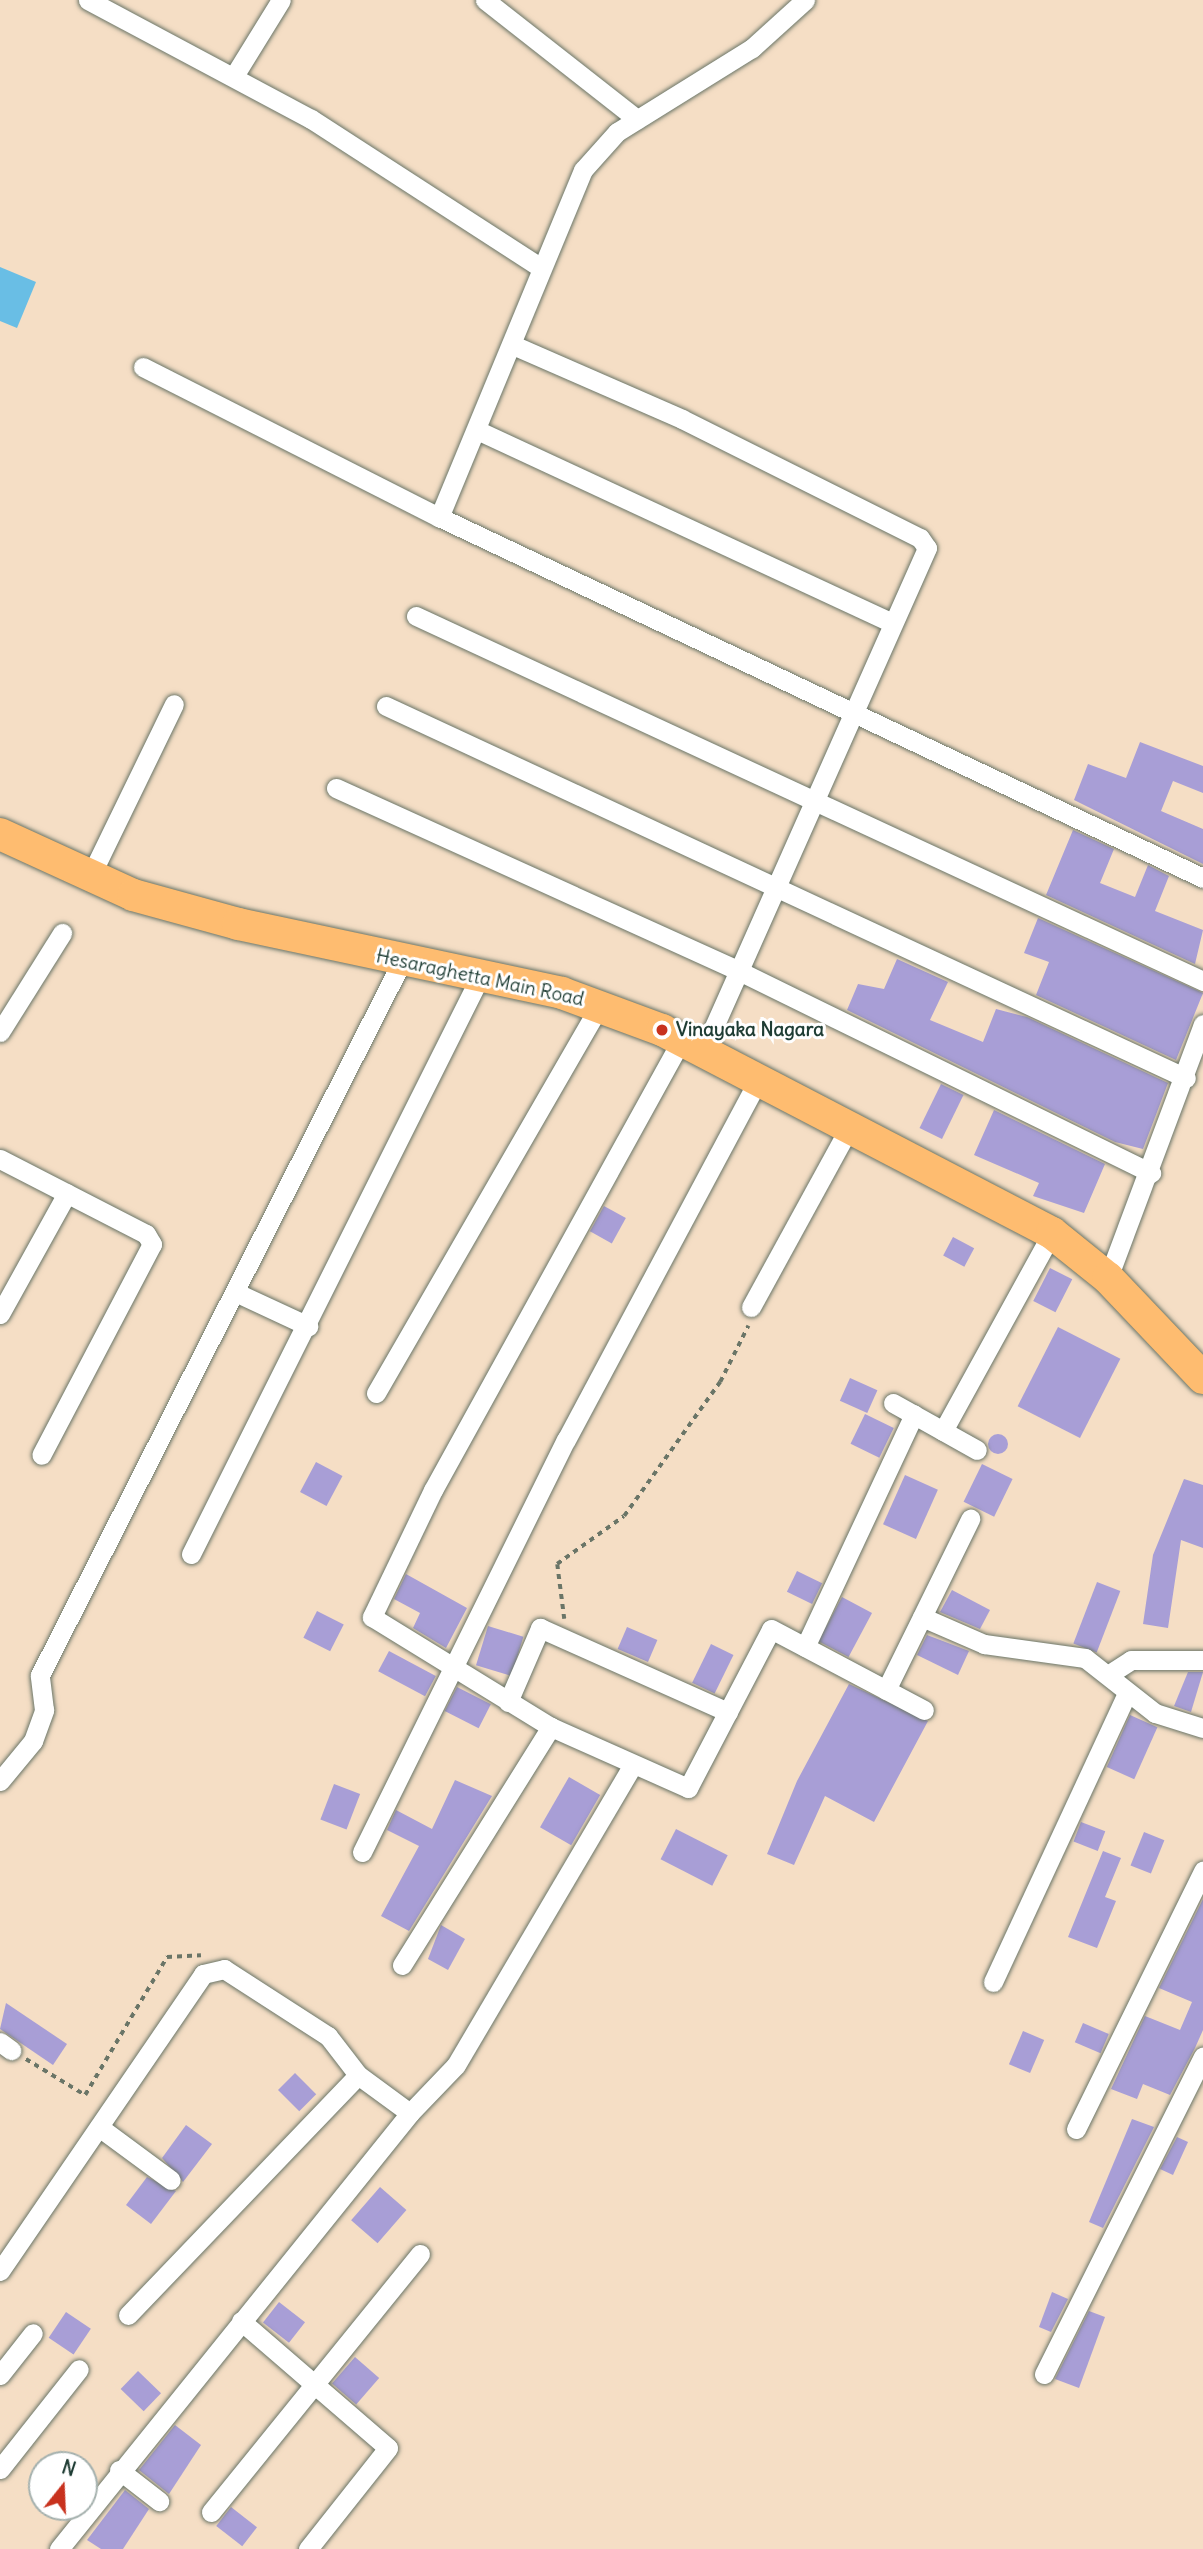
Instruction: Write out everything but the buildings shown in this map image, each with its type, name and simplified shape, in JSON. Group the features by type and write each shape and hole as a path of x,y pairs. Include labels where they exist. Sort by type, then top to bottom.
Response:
{"main road":[{"name":"Hesaraghetta Main Road","path":"0,834 90,877 238,924 600,1005 693,1044 760,1076 1052,1233 1108,1278 1203,1378"}],"street":[{"path":"88,0 234,75 541,268"},
{"path":"234,75 281,0"},
{"path":"485,0 638,119"},
{"path":"439,517 479,431 541,268 583,170 638,119 752,48 805,0"},
{"path":"513,345 682,419 920,538 926,558 892,623 813,795 777,885 738,971 693,1044 370,1611 380,1627 551,1727 632,1766 688,1788 771,1629 924,1710"},
{"path":"143,367 439,517 853,708 1203,878"},
{"path":"479,431 892,623"},
{"path":"416,616 813,795 1203,981"},
{"path":"90,877 174,704"},
{"path":"386,706 777,885 1186,1078"},
{"path":"336,788 738,971 1151,1173"},
{"path":"0,1032 62,933"},
{"path":"0,1781 33,1741 44,1710 40,1675 402,961"},
{"path":"191,1554 308,1326 480,977"},
{"path":"376,1393 600,1005"},
{"path":"1108,1278 1151,1173 1203,1024"},
{"path":"362,1852 566,1440 760,1076"},
{"path":"751,1307 851,1124"},
{"path":"0,1159 146,1234 152,1244 41,1455"},
{"path":"0,1314 67,1193"},
{"path":"943,1431 1052,1233"},
{"path":"235,1292 308,1326"},
{"path":"894,1403 977,1450"},
{"path":"805,1647 914,1414"},
{"path":"886,1690 970,1519"},
{"path":"922,1617 984,1644 1085,1658 1111,1673 1127,1693 1155,1713 1203,1728"},
{"path":"508,1702 540,1628 728,1712"},
{"path":"1111,1673 1131,1660 1203,1660"},
{"path":"993,1982 1127,1693"},
{"path":"402,1965 551,1727"},
{"path":"59,2549 119,2470 410,2113 456,2065 632,1766"},
{"path":"1076,2130 1203,1871"},
{"path":"0,2271 204,1974 223,1969 328,2036 358,2075 410,2113"},
{"path":"1044,2374 1203,2057"},
{"path":"128,2315 358,2075"},
{"path":"99,2127 171,2180"},
{"path":"211,2512 420,2254"},
{"path":"241,2321 388,2448 308,2549"},
{"path":"0,2375 33,2333"},
{"path":"0,2469 79,2369"},
{"path":"119,2470 159,2501"}],"path":[{"path":"567,1613 557,1564 624,1516 648,1485 720,1382 747,1330 751,1307"},
{"path":"5,2046 85,2095 167,1957 197,1953 223,1969"}],"water":[{"path":"0,267 36,282 17,328 0,321"}],"place":[{"name":"Vinayaka Nagara","path":"662,1030"}]}
